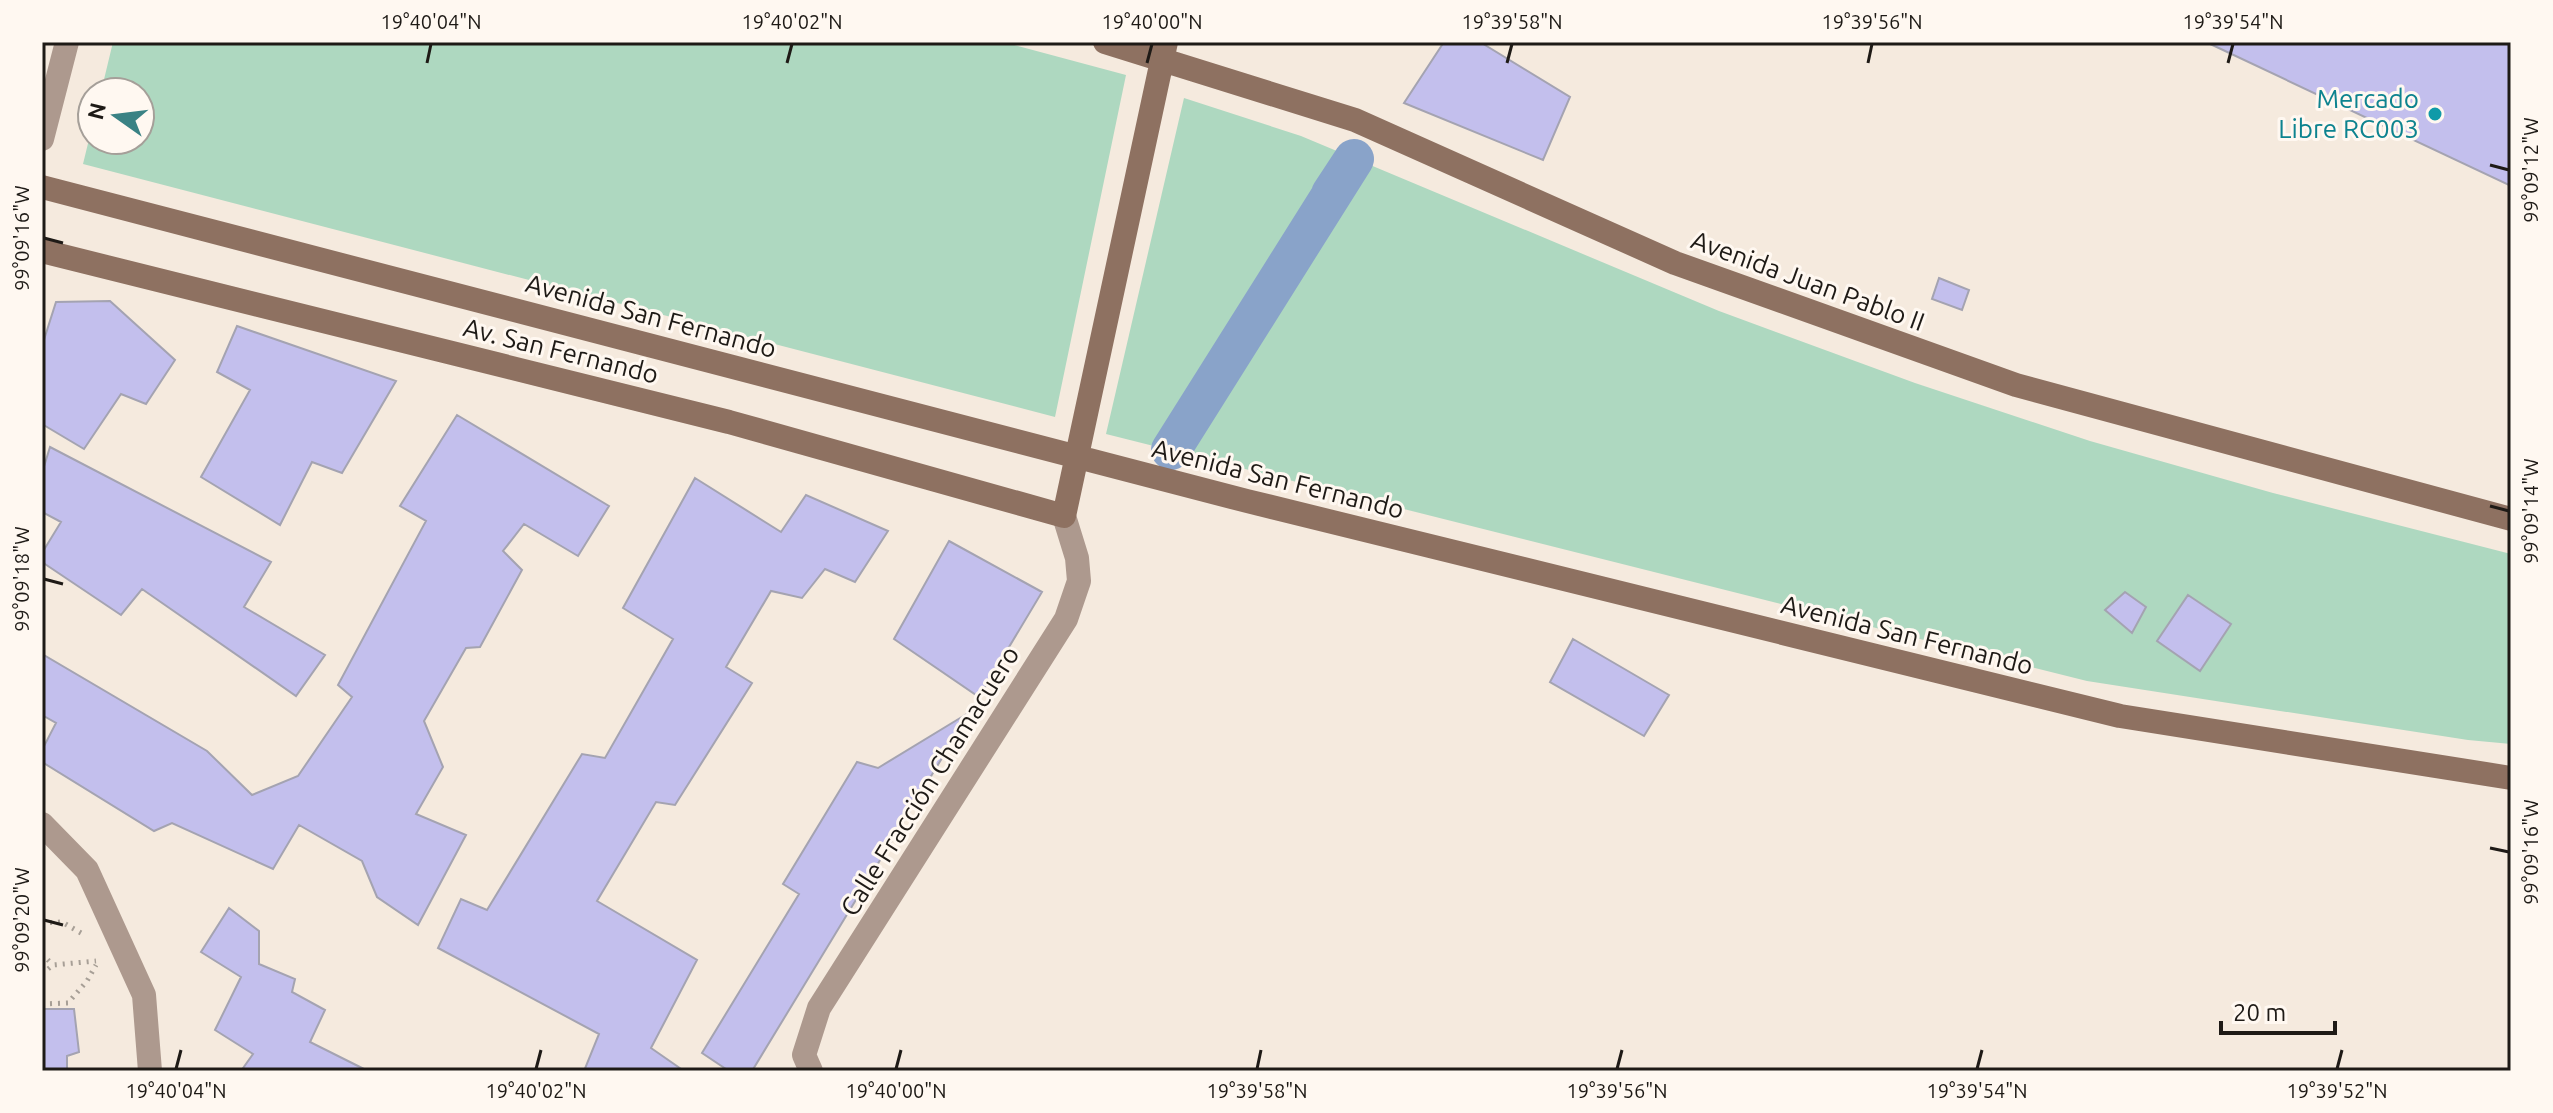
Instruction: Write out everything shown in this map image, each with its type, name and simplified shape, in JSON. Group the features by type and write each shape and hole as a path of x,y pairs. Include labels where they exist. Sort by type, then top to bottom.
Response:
{"street":[{"path":"42,139 67,42"},
{"name":"Avenida Juan Pablo II","path":"1105,42 1164,50 1355,120 1675,263 2016,385 2511,519"},
{"path":"1064,516 1164,50"},
{"name":"Avenida San Fernando","path":"42,187 1247,501 2120,716 2511,778"},
{"name":"Av. San Fernando","path":"42,251 729,422 1064,516"},
{"name":"Calle Fracción Chamacuero","path":"811,1071 804,1055 819,1008 1066,619 1079,581 1077,558 1064,516"},
{"path":"42,824 87,870 144,995 150,1071"}],"path":[{"path":"42,923 62,922 92,940"},
{"path":"42,1004 68,1003 99,961 96,950"},
{"path":"42,954 53,965"},
{"path":"42,974 53,965 99,961"}],"green space":[{"path":"113,42 1003,42 1126,75 1055,417 83,164 85,156 156,156 156,76 105,76"},
{"path":"1184,98 1301,136 1719,311 1915,383 2090,441 2273,493 2511,554 2511,744 2087,681 1106,434"}],"building":[{"path":"1444,42 1480,42 1570,97 1543,160 1404,103"},
{"name":"Mercado Libre RC003","path":"2206,42 2511,42 2511,186"},
{"path":"1939,278 1969,290 1962,310 1932,299"},
{"path":"110,301 175,360 146,404 121,394 84,449 42,424 42,346 56,302"},
{"path":"237,326 396,381 342,473 312,462 280,525 201,477 250,390 217,372"},
{"path":"457,415 609,506 578,556 524,524 503,551 522,570 480,647 466,648 424,721 443,767 416,814 466,835 418,925 377,897 362,861 299,825 273,869 172,823 154,831 42,762 42,750 56,723 42,715 42,654 207,751 252,795 298,776 352,697 338,685 426,521 400,506"},
{"path":"50,447 271,562 244,607 325,655 296,696 142,589 121,615 42,562 42,553 61,522 42,512 42,473"},
{"path":"695,478 781,532 806,495 888,531 855,582 825,569 802,598 771,591 726,667 752,683 675,805 656,802 597,901 697,960 651,1048 684,1071 584,1071 599,1034 438,948 461,899 487,910 582,754 605,758 673,639 623,608"},
{"path":"949,541 1042,592 979,697 894,639"},
{"path":"2125,592 2146,607 2132,633 2105,610"},
{"path":"2188,595 2231,624 2200,671 2157,641"},
{"path":"1573,639 1669,695 1644,736 1550,682"},
{"path":"970,712 752,1071 729,1071 702,1053 799,894 783,884 857,762 878,768"},
{"path":"229,908 259,931 259,964 295,979 292,992 325,1010 310,1042 368,1071 241,1071 253,1054 215,1030 241,977 201,952"},
{"path":"42,1009 74,1009 79,1052 67,1056 67,1071 42,1071"}],"waterway":[{"path":"1171,450 1354,159 1331,194"}],"place":[{"name":"Mercado Libre RC003","path":"2435,114"}]}
